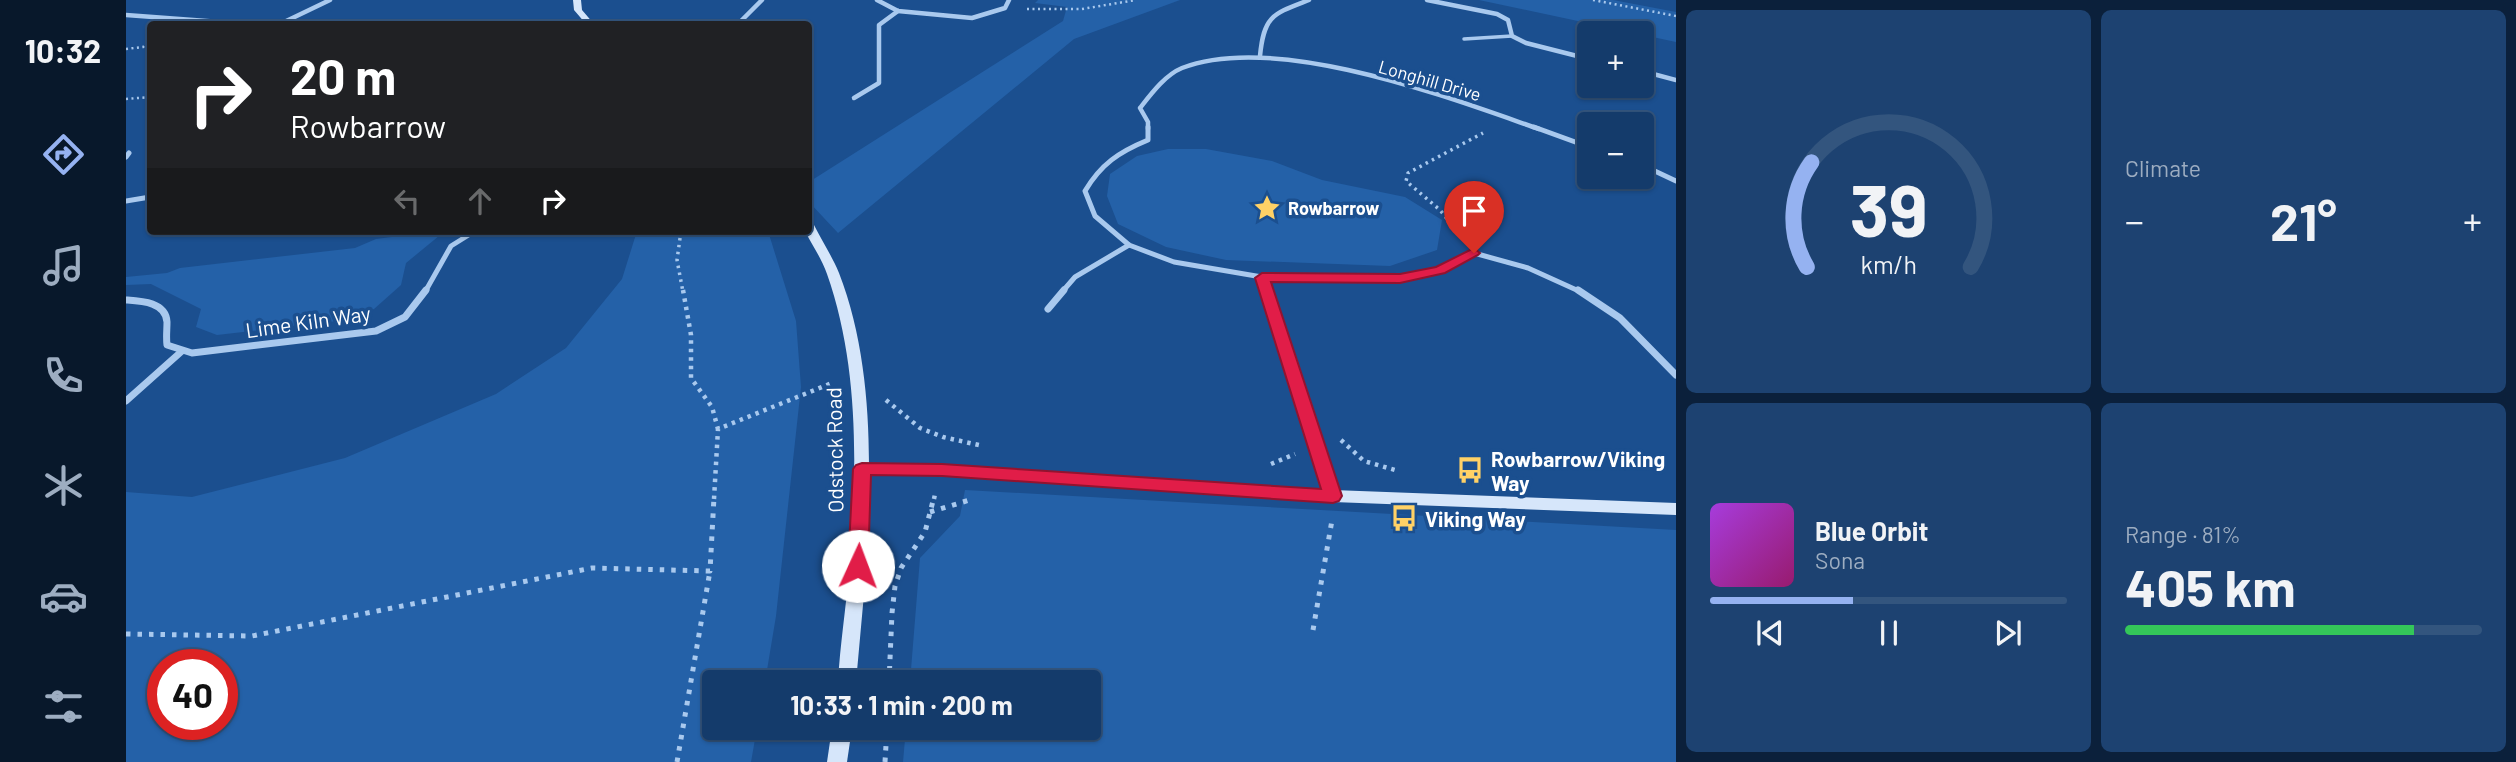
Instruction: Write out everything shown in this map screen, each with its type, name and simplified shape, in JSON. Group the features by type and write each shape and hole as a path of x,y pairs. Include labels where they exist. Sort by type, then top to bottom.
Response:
{"street":[{"path":"286,21 330,0"},
{"path":"577,0 578,10 587,21"},
{"path":"741,21 762,0"},
{"path":"877,0 898,11 972,18 1005,8 1009,0"},
{"path":"1309,0 1269,18 1262,27 1260,57 1231,56 1180,69 1140,108 1148,122 1148,140 1122,151 1099,167 1085,191 1095,216 1129,245 1174,262 1262,278 1400,278 1440,270 1474,253 1510,261 1560,281 1612,312 1676,375"},
{"path":"1427,0 1497,14 1508,20 1512,36 1526,43 1577,55"},
{"path":"854,97 879,83 879,25 898,11"},
{"path":"126,15 223,21"},
{"name":"Longhill Drive","path":"1260,57 1300,61 1382,80 1509,118 1577,143"},
{"path":"1654,74 1676,80"},
{"path":"1654,171 1676,181"},
{"path":"126,201 147,198"},
{"name":"Odstock Road","path":"812,233 830,267 848,329 857,379 862,469 857,590 848,670"},
{"name":"Lime Kiln Way","path":"182,351 205,353 376,331 388,327 413,310 444,253 468,235"},
{"path":"1048,309 1075,277 1129,245"},
{"path":"1262,278 1334,501"},
{"path":"126,299 146,302 163,310 167,315 167,345 182,351 126,401"},
{"path":"862,469 942,470 1334,501 1676,509"},
{"path":"837,762 840,740"}],"lane":[{"path":"1464,39 1512,36"}],"path":[{"path":"1005,8 1064,11 1118,6 1136,0"},
{"path":"1593,0 1676,16"},
{"path":"126,49 143,47 147,44"},
{"path":"126,99 147,97"},
{"path":"1474,253 1440,210 1406,181 1408,173 1509,118"},
{"path":"677,762 710,571 718,429 712,407 691,378 691,335 677,260 680,235"},
{"path":"718,429 857,379 898,407 918,427 989,447"},
{"path":"1259,464 1272,464 1299,453 1293,428 1309,427 1333,429 1350,453 1371,464 1405,470"},
{"path":"1313,630 1334,501"},
{"path":"890,670 893,603 899,573 908,554 921,541 930,512"},
{"path":"126,634 252,636 592,568 710,571"},
{"path":"885,762 886,740"}],"shaded area":[{"path":"1038,0 1180,0 1074,39 838,233 812,205 812,180 1063,21 1067,7 1035,3"},
{"path":"1479,0 1613,0 1676,12 1676,42 1654,37 1654,21 1578,21"},
{"name":"Rowbarrow","path":"1168,149 1206,149 1272,161 1322,180 1405,197 1442,220 1437,250 1390,266 1226,260 1166,247 1118,224 1107,196 1110,174 1137,156"},
{"path":"440,235 406,263 401,285 374,309 337,321 217,335 196,327 201,309 151,284 126,285 126,277 167,273 180,268 355,248 376,239"},
{"path":"636,235 769,235 796,321 801,387 776,616 767,670 702,670 702,740 755,740 751,762 126,762 126,492 192,497 345,458 496,394 566,348 622,279"},
{"path":"965,490 1676,530 1676,762 903,762 905,740 1101,740 1101,670 911,670 920,558 960,516"}],"place":[{"name":"Rowbarrow","path":"1267,208"},
{"name":"Rowbarrow/Viking Way","path":"1470,470"},
{"name":"Viking Way","path":"1404,518"}],"route":[{"path":"858,566 862,469 942,470 1333,496 1262,278 1400,278 1440,270 1474,253"}]}
